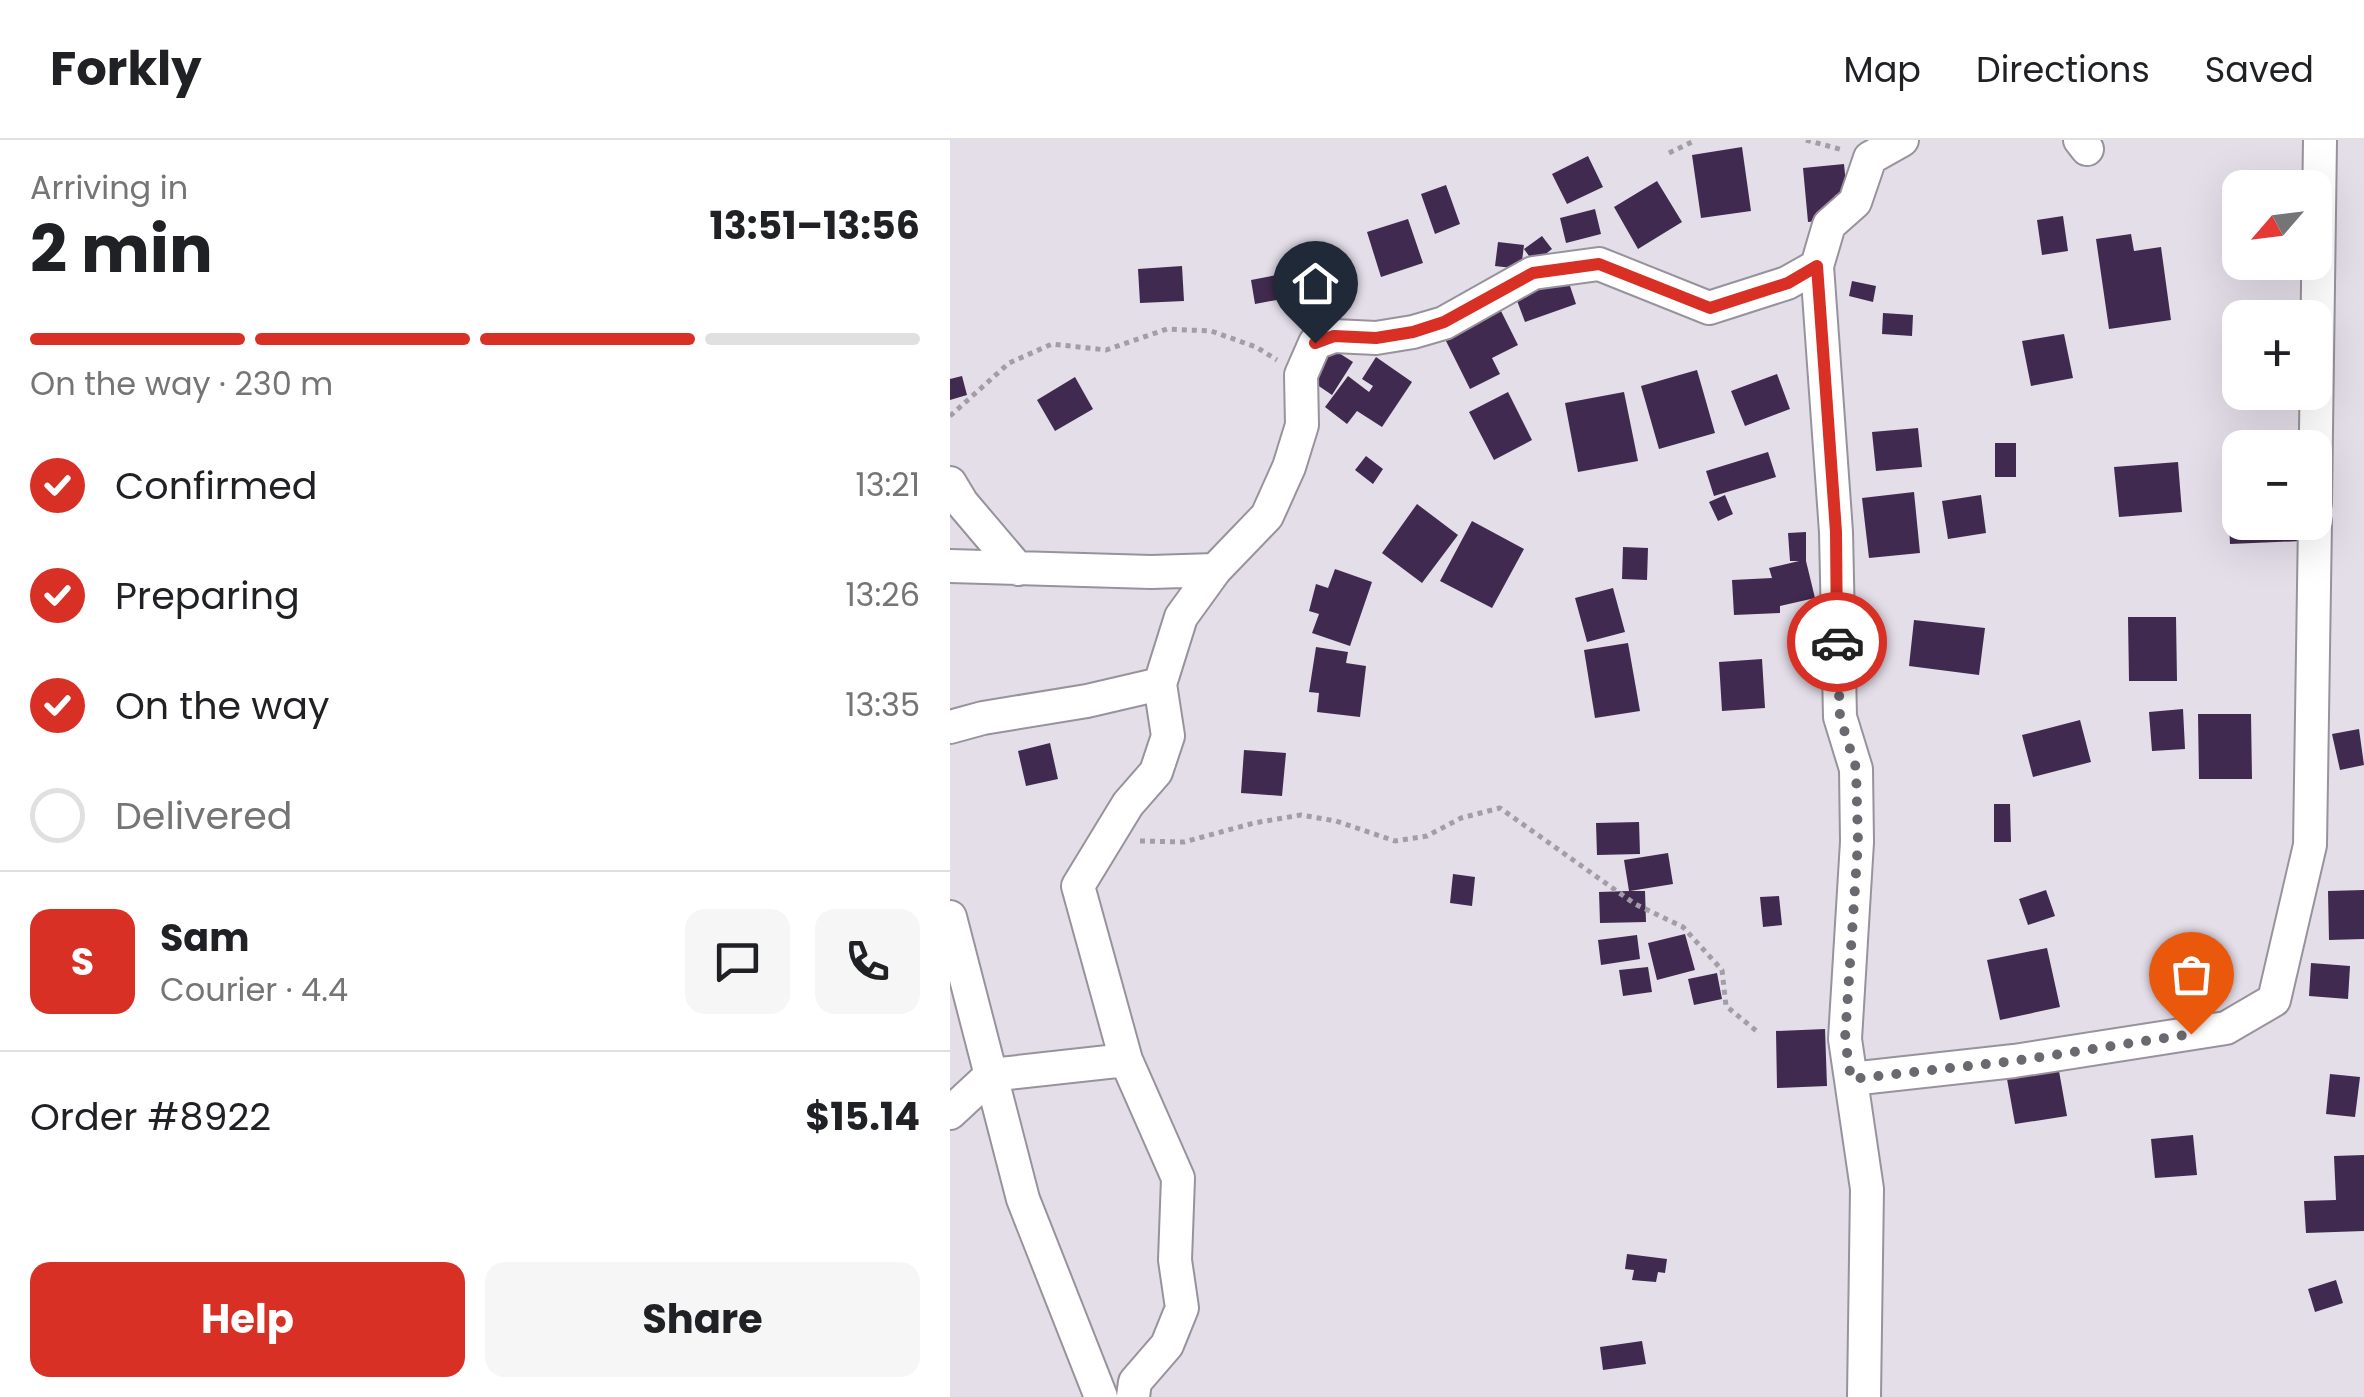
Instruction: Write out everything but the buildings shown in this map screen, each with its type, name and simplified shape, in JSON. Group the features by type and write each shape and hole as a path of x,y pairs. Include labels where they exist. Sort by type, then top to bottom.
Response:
{"street":[{"path":"1864,1397 1867,1189 1845,1039 1858,842 1856,768 1840,717 1836,532 1817,266 1830,225 1855,202 1870,158 1902,140"},
{"path":"2316,430 2320,140"},
{"path":"1134,1397 1136,1382 1167,1345 1182,1308 1175,1260 1178,1178 1126,1060 1078,886 1128,804 1156,772 1168,736 1160,684 1180,618 1215,570 1268,516 1302,425 1301,375 1315,343 1334,336 1376,338 1413,332 1444,322 1533,273 1599,264 1710,308 1788,283 1817,266"},
{"path":"950,483 1018,570"},
{"path":"1851,1079 2014,1061 2226,1028 2274,1000 2310,845 2315,540"},
{"path":"950,566 1215,570"},
{"path":"950,727 1160,684"},
{"path":"950,917 1022,1199 1100,1397"},
{"path":"950,1113 991,1076 1126,1060"}],"path":[{"path":"1669,154 1696,140"},
{"path":"1806,140 1870,158"},
{"path":"950,416 1009,363 1052,344 1106,350 1168,329 1211,331 1256,346 1301,375"},
{"path":"1108,840 1184,842 1254,823 1301,816 1336,821 1395,842 1426,836 1461,818 1500,808 1635,904 1683,927 1722,970 1726,1006 1759,1033"}],"way so far":[{"path":"1837,642 1840,717 1856,768 1858,842 1845,1039 1851,1079 2014,1061 2191,1034"}],"route":[{"path":"1315,343 1334,336 1376,338 1413,332 1444,322 1533,273 1599,264 1710,308 1788,283 1817,266 1836,532 1837,642"}]}
